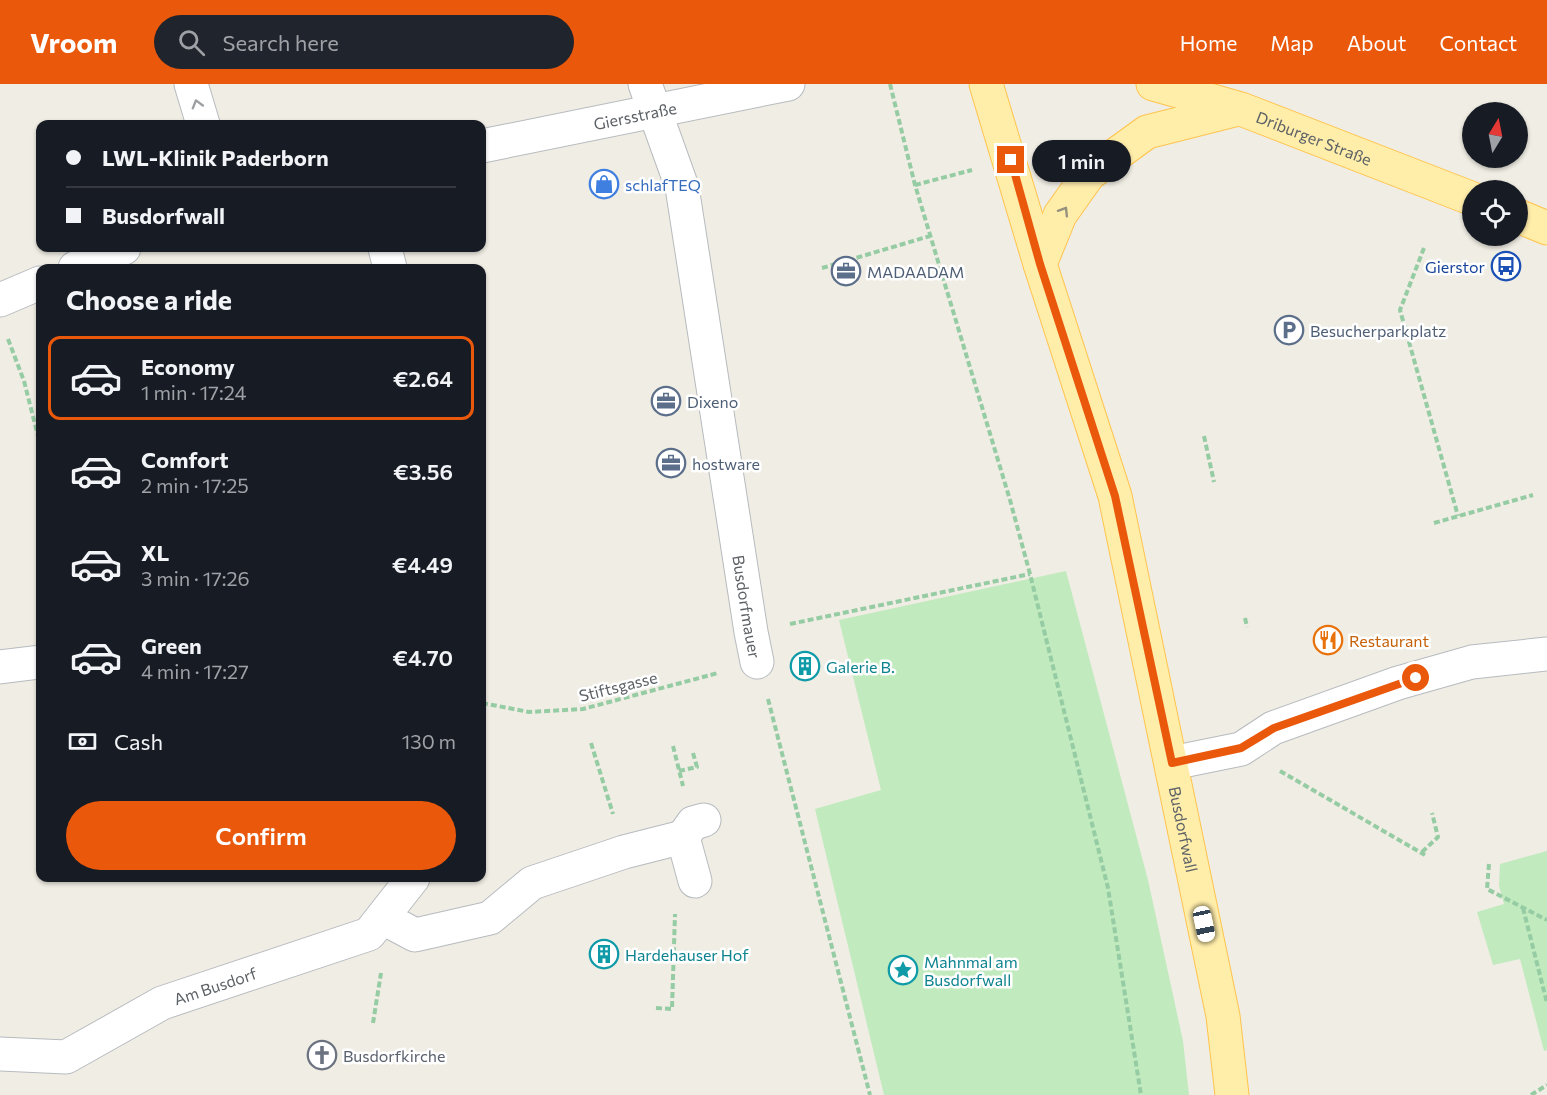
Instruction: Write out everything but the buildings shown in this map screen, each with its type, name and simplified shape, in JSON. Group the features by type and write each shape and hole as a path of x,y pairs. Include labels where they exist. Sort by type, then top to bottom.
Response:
{"main road":[{"name":"Busdorfwall","path":"986,84 1011,160 1040,264 1115,496 1223,1016 1232,1095"},
{"name":"Driburger Straße","path":"1153,84 1241,109 1462,195"},
{"path":"1040,264 1060,215 1089,174 1147,132 1241,109"},
{"path":"1528,220 1547,228"}],"street":[{"path":"191,84 202,120"},
{"name":"Giersstraße","path":"486,145 650,98 788,84"},
{"name":"Busdorfmauer","path":"650,98 682,188 754,647"},
{"path":"85,264 114,252"},
{"path":"2,315 36,286"},
{"path":"1172,763 1241,748 1274,728 1398,683 1472,662 1547,654"},
{"path":"0,667 36,662"},
{"path":"410,882 376,926 415,935 490,918 532,884 694,829 694,881"},
{"name":"Am Busdorf","path":"0,1054 66,1057 162,1003 376,926"}],"path":[{"path":"890,84 930,236 1010,500 1108,888 1141,1095"},
{"path":"822,268 930,236"},
{"path":"1424,248 1400,310 1458,516"},
{"path":"2,315 24,381 36,428"},
{"path":"1204,436 1214,482"},
{"path":"1434,523 1533,495"},
{"name":"Stiftsgasse","path":"486,704 529,712 583,709 754,647 1030,574"},
{"path":"1245,618 1247,627"},
{"name":"Busdorfmauer","path":"754,647 870,1095"},
{"path":"591,744 624,852"},
{"path":"1241,748 1424,853 1438,837 1432,813"},
{"path":"679,771 697,767 693,753"},
{"path":"1489,864 1487,889 1547,920"},
{"path":"656,1008 672,1009 676,894 694,881"},
{"path":"1523,908 1547,1003"},
{"path":"373,1023 382,965 376,926"},
{"path":"1531,1095 1547,1085"}],"green space":[{"path":"1066,571 1148,880 1183,1041 1189,1095 884,1095 815,809 881,790 839,620"},
{"path":"1547,851 1547,1050 1544,1051 1520,959 1493,965 1477,912 1504,904 1499,886 1500,864"}],"place":[{"name":"schlafTEQ","path":"604,184"},
{"name":"Gierstor","path":"1506,266"},
{"name":"MADAADAM","path":"846,271"},
{"name":"Besucherparkplatz","path":"1289,330"},
{"name":"Dixeno","path":"666,401"},
{"name":"hostware","path":"671,463"},
{"name":"Restaurant","path":"1328,640"},
{"name":"Galerie B.","path":"805,666"},
{"name":"Hardehauser Hof","path":"604,954"},
{"name":"Mahnmal am Busdorfwall","path":"903,970"},
{"name":"Busdorfkirche","path":"322,1055"}],"route":[{"path":"1011,160 1040,264 1115,496 1172,763 1241,748 1274,728 1416,678"}]}
